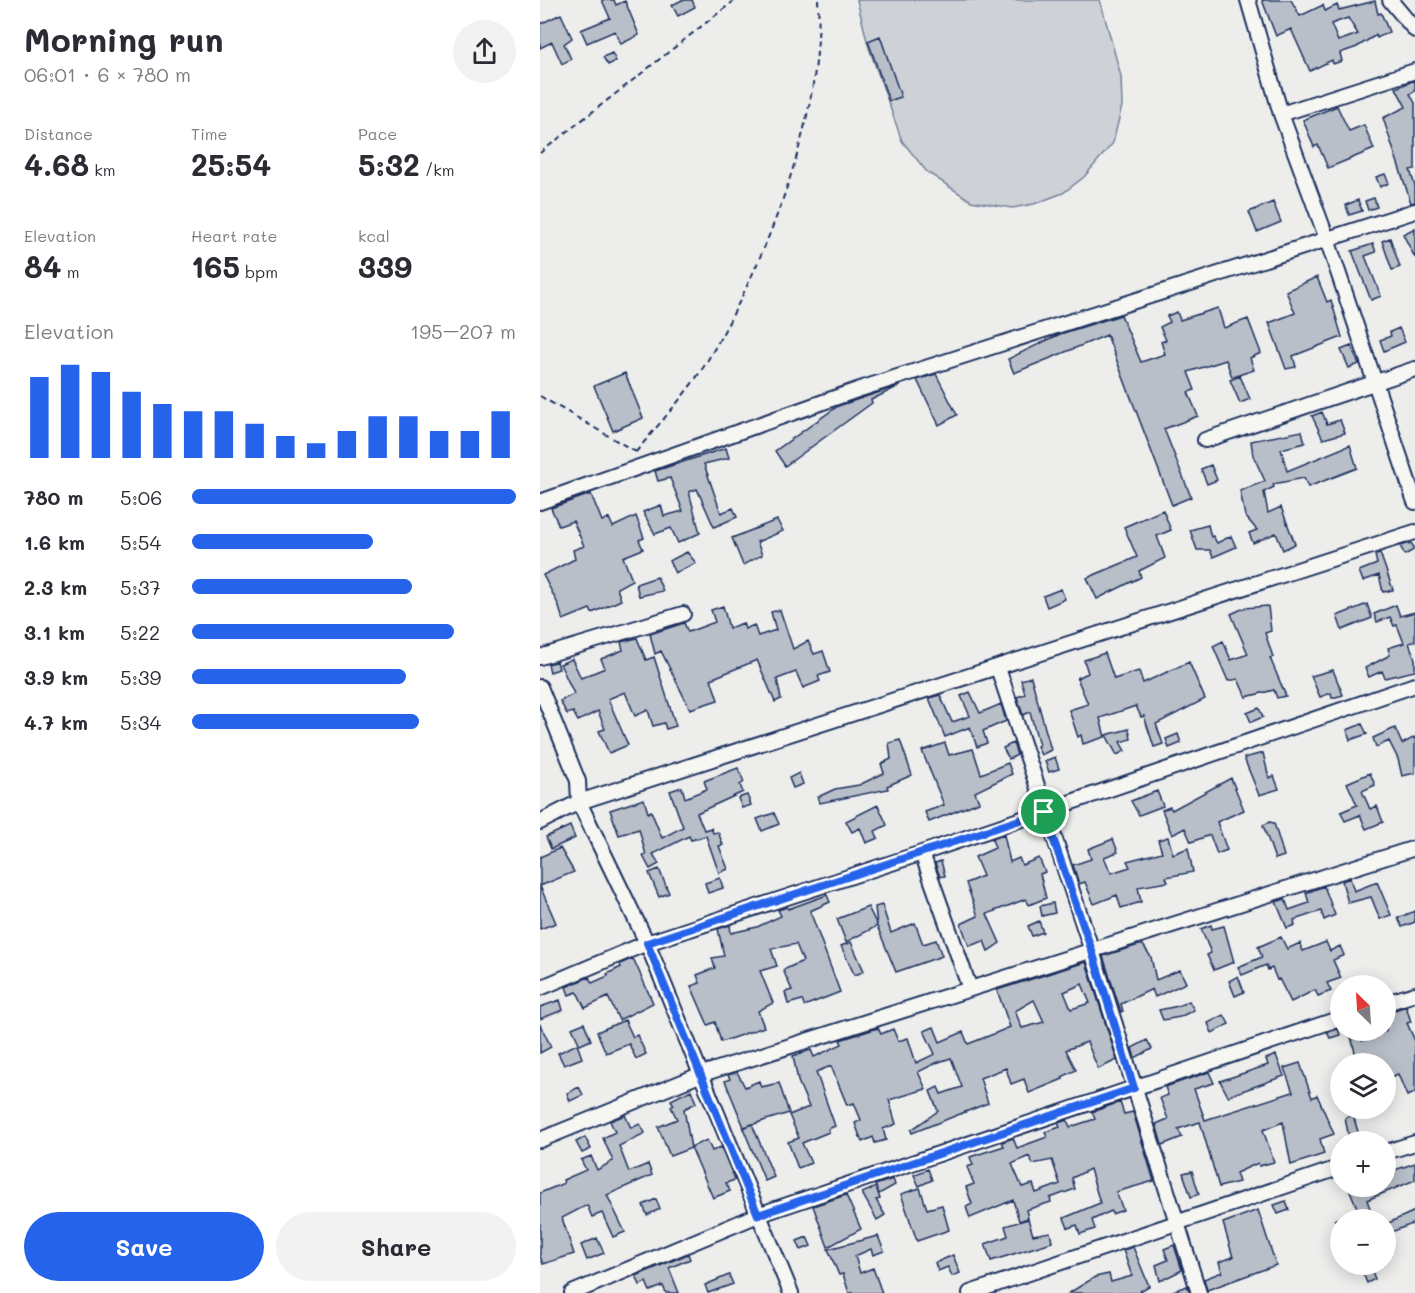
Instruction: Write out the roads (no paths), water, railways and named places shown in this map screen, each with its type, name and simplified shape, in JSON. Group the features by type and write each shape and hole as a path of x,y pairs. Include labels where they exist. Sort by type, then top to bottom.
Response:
{"street":[{"path":"1248,0 1281,114 1327,239 1415,502"},
{"path":"1390,0 1415,30"},
{"path":"1281,114 1415,72"},
{"path":"540,502 860,389 1415,211"},
{"path":"1205,440 1415,369"},
{"path":"540,822 579,802 1415,532"},
{"path":"540,657 683,614"},
{"path":"998,668 1092,951 1199,1293"},
{"path":"540,988 647,943 922,853 1415,685"},
{"path":"540,687 578,781 579,802 647,943 791,1293"},
{"path":"540,1140 702,1074 1415,848"},
{"path":"922,853 970,989"},
{"path":"1396,1000 1415,994"},
{"path":"572,1293 758,1215 1330,1022"},
{"path":"1396,1149 1415,1143"},
{"path":"970,1293 1330,1171"}]}
